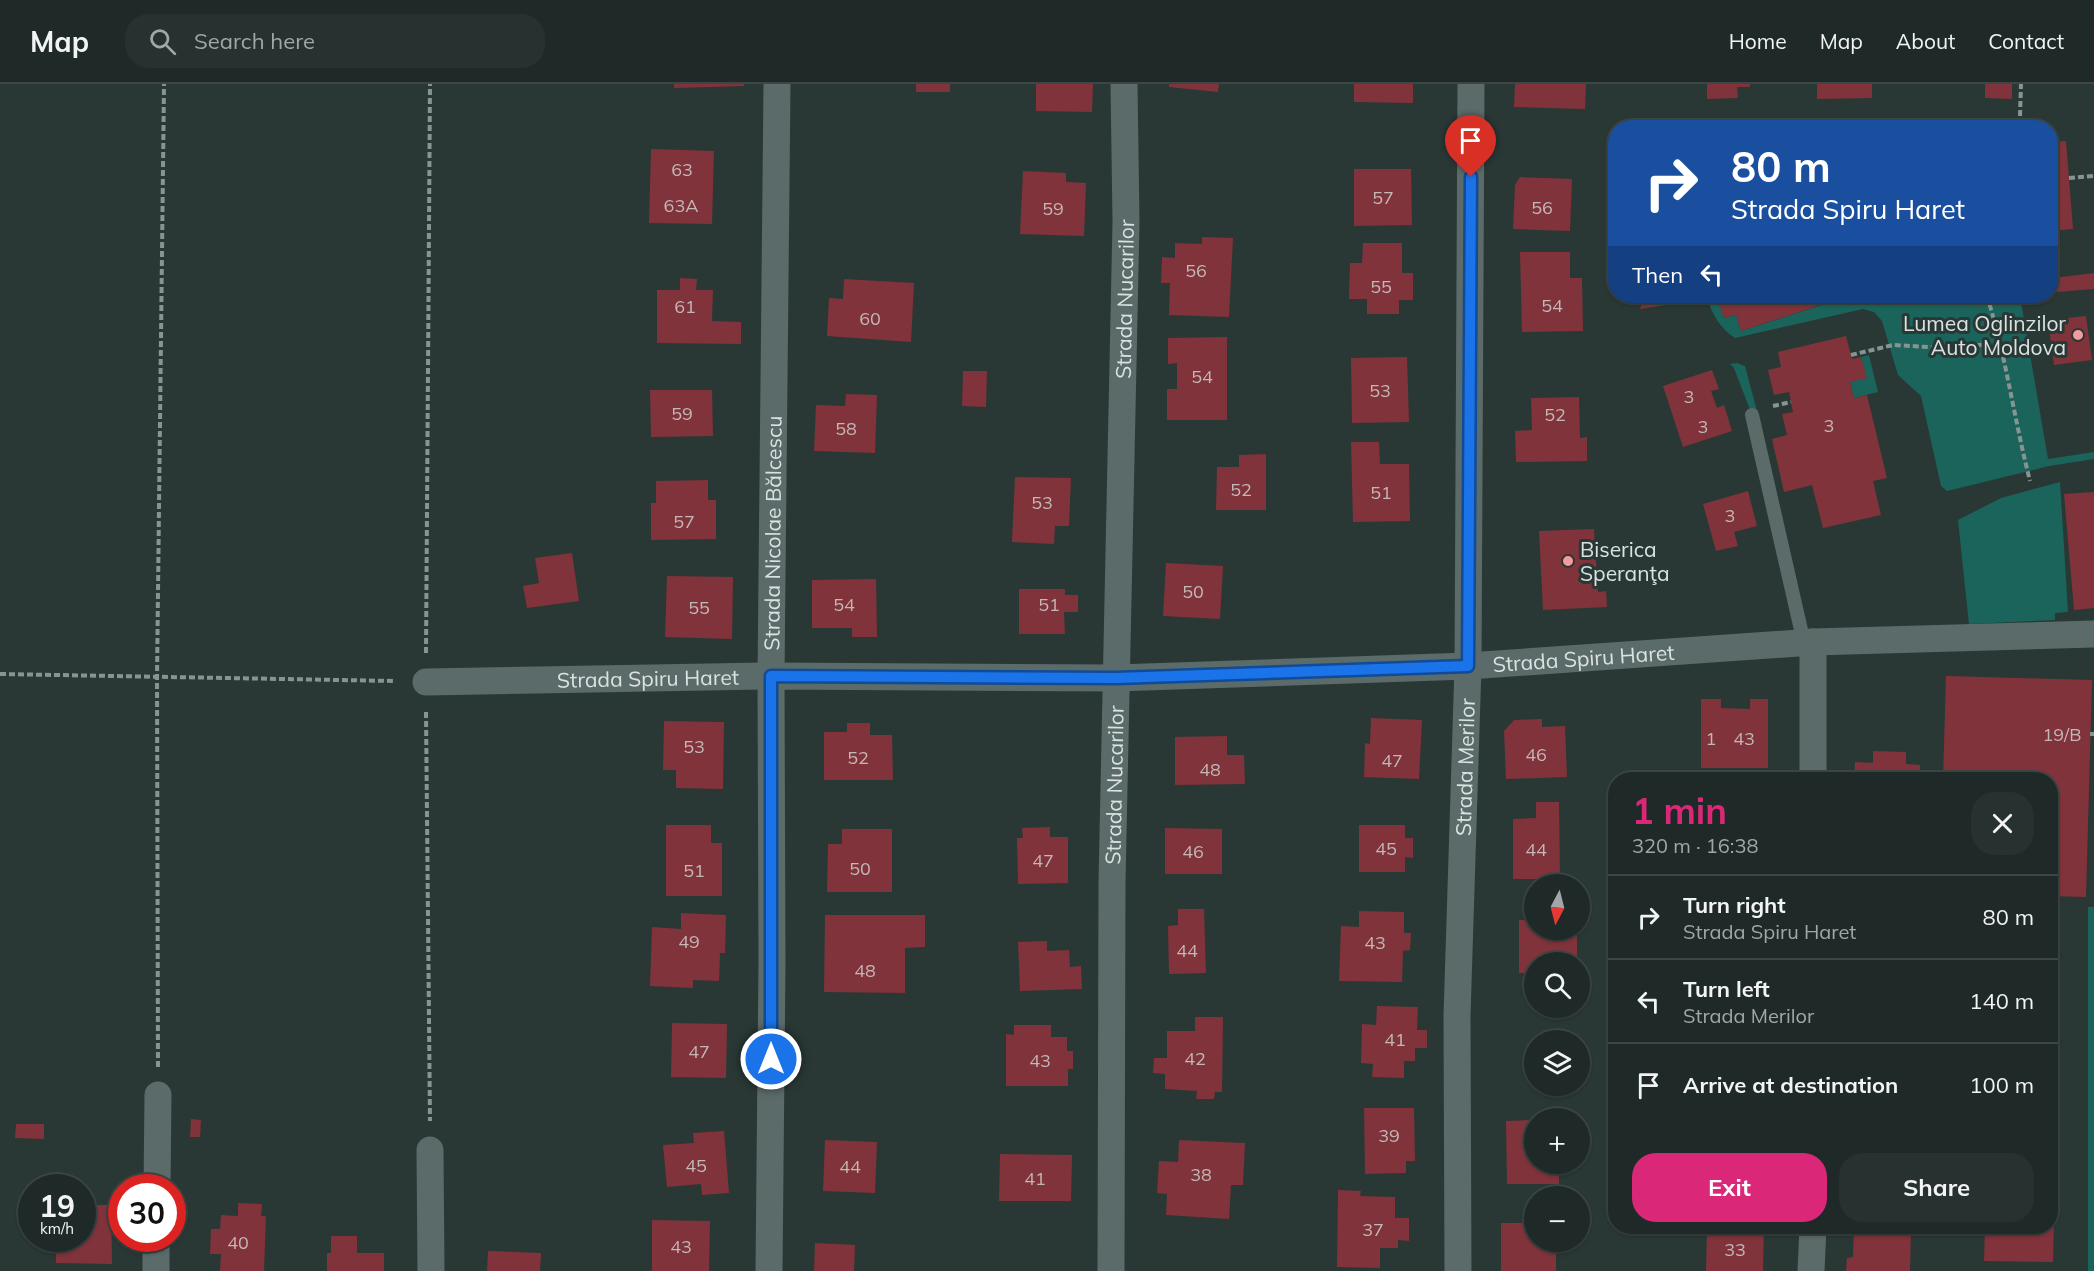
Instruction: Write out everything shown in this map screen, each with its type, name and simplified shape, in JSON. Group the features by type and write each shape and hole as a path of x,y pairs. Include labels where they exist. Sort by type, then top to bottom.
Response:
{"street":[{"name":"Strada Nicolae Bălcescu","path":"769,1271 772,963 771,676 777,84"},
{"name":"Strada Nucarilor","path":"1111,1271 1111,1037 1116,678 1126,234 1124,84"},
{"name":"Strada Merilor","path":"1458,1271 1457,1016 1468,666 1471,84"},
{"name":"Strada Spiru Haret","path":"426,682 771,676 1116,678 1468,666 1809,643 2094,634"},
{"path":"1809,643 1813,772"},
{"path":"157,1174 158,1095"},
{"path":"430,1150 430,1271"},
{"path":"1811,1271 1813,1234"},
{"path":"156,1252 156,1271"}],"lane":[{"path":"1752,416 1809,643"}],"path":[{"path":"158,1095 157,677 164,84"},
{"path":"430,84 426,682 430,1150"},
{"path":"2020,84 2020,116"},
{"path":"2069,178 2094,176"},
{"path":"1989,303 2001,343 2018,434 2030,481"},
{"path":"1851,355 1893,345 1946,348 2001,343"},
{"path":"1766,408 1791,402"},
{"path":"0,674 426,682"}],"shaded area":[{"path":"1709,303 1719,303 1724,318 1736,315 1741,331 1828,303 2021,303 2048,459 2094,452 2094,459 2049,466 1947,491 1941,486 1921,396 1898,375 1882,321 1874,312 1863,309 1735,338 1717,320"},
{"path":"1869,355 1878,392 1854,398 1850,382 1866,378 1861,357"},
{"path":"1737,363 1745,366 1758,415 1752,415 1734,368 1730,364"},
{"path":"2060,482 2068,612 2055,613 2055,620 1969,624 1958,520 2001,498"},
{"path":"2088,907 2094,907 2094,1271 2088,1271"}],"building":[{"path":"674,84 744,84 744,86 674,88"},
{"path":"916,84 950,84 950,92 916,92"},
{"path":"1036,84 1093,84 1092,112 1036,111"},
{"path":"1169,84 1219,84 1218,92 1169,87"},
{"path":"1354,84 1413,84 1413,103 1354,102"},
{"path":"1515,84 1586,84 1585,109 1514,107"},
{"path":"1707,84 1750,84 1750,87 1737,87 1738,98 1707,99"},
{"path":"1817,84 1872,84 1872,98 1817,99"},
{"path":"1985,84 2012,84 2012,99 1985,98"},
{"path":"2066,141 2073,229 2058,230 2058,142"},
{"path":"651,149 714,151 712,224 649,223"},
{"path":"1354,169 1411,169 1412,225 1354,226"},
{"path":"1023,171 1066,173 1066,182 1086,183 1084,236 1020,234"},
{"path":"1520,177 1572,179 1570,231 1513,229 1515,185"},
{"path":"1202,237 1233,238 1229,317 1169,315 1170,283 1161,283 1162,257 1175,258 1175,243 1202,244"},
{"path":"1363,243 1402,243 1402,273 1413,273 1413,300 1399,300 1399,314 1367,314 1367,299 1349,299 1350,263 1362,263"},
{"path":"1520,252 1570,252 1570,278 1582,278 1583,331 1522,332"},
{"path":"2094,273 2094,289 2058,292 2058,278"},
{"path":"680,278 697,279 696,290 713,290 712,321 741,322 741,344 657,343 657,290 680,290"},
{"path":"844,279 914,283 911,342 827,336 829,298 843,299"},
{"path":"1642,303 1679,303 1640,309"},
{"path":"1719,303 1827,303 1741,331 1736,315 1724,318"},
{"path":"2086,316 2092,360 2054,365 2048,320"},
{"path":"1846,336 1852,359 1861,357 1867,378 1850,382 1854,398 1867,395 1887,478 1873,481 1881,515 1823,528 1812,485 1784,492 1772,439 1787,435 1782,414 1793,412 1789,392 1774,395 1768,370 1781,367 1778,352"},
{"path":"1227,337 1227,420 1167,420 1167,389 1177,389 1177,363 1168,364 1168,338"},
{"path":"1407,357 1409,422 1352,423 1351,358"},
{"path":"1712,370 1719,389 1711,391 1717,408 1724,405 1732,431 1683,447 1663,386"},
{"path":"963,371 987,371 986,407 962,406"},
{"path":"650,390 712,390 713,436 651,437"},
{"path":"846,394 877,395 875,453 814,451 816,405 845,406"},
{"path":"1579,397 1580,438 1587,437 1587,461 1516,462 1515,431 1532,430 1531,398"},
{"path":"1351,442 1379,442 1380,464 1409,464 1410,521 1353,522"},
{"path":"1266,454 1266,510 1216,510 1217,467 1239,467 1239,455"},
{"path":"1015,477 1071,478 1069,526 1055,526 1054,544 1012,542"},
{"path":"708,480 708,500 716,500 716,539 651,540 651,503 656,503 656,481"},
{"path":"1748,491 1757,526 1734,532 1738,546 1716,551 1703,504"},
{"path":"2094,492 2094,608 2074,610 2064,494"},
{"name":"Biserica Speranţa","path":"1594,529 1598,592 1606,591 1607,607 1543,610 1539,531"},
{"path":"572,553 579,601 527,608 523,586 539,583 535,558"},
{"path":"1166,563 1223,566 1220,619 1163,616"},
{"path":"667,576 733,577 732,639 665,637"},
{"path":"876,579 877,637 852,637 852,628 812,628 812,580"},
{"path":"1019,589 1065,589 1065,595 1078,595 1078,612 1064,612 1065,634 1019,634"},
{"path":"1946,676 2092,680 2086,897 2058,896 2058,772 1943,772"},
{"path":"1701,699 1721,699 1721,708 1750,709 1750,699 1768,699 1768,768 1701,768"},
{"path":"1371,718 1422,720 1419,779 1364,777 1365,743 1370,744"},
{"path":"1542,719 1542,727 1565,726 1567,777 1506,779 1504,731 1514,720"},
{"path":"664,721 724,722 723,789 676,788 676,770 663,770"},
{"path":"847,723 870,723 870,735 892,735 893,780 824,780 824,732 847,732"},
{"path":"1227,736 1227,755 1244,755 1245,784 1175,785 1175,737"},
{"path":"1873,751 1906,752 1906,764 1920,765 1920,772 1854,772 1855,762 1873,763"},
{"path":"1536,802 1559,802 1560,874 1524,874 1524,879 1513,879 1513,819 1536,818"},
{"path":"666,825 711,825 711,843 722,843 722,896 666,896"},
{"path":"1359,825 1405,825 1405,838 1413,838 1413,858 1405,857 1405,872 1359,872"},
{"path":"1050,827 1050,837 1068,837 1068,883 1018,884 1017,838 1023,838 1022,828"},
{"path":"1165,828 1222,829 1222,874 1165,874"},
{"path":"842,829 892,829 892,892 827,892 828,844 842,844"},
{"path":"1178,909 1204,909 1206,973 1169,974 1168,926 1178,925"},
{"path":"1359,911 1404,912 1404,933 1411,933 1410,950 1403,951 1402,982 1339,981 1341,926 1359,927"},
{"path":"681,913 726,915 725,953 720,953 719,981 693,980 693,988 650,986 652,927 681,929"},
{"path":"825,915 925,915 925,947 905,948 905,993 824,992"},
{"path":"1519,920 1524,920 1524,940 1577,940 1577,952 1524,952 1524,973 1519,973"},
{"path":"1047,941 1047,951 1069,950 1070,967 1081,966 1082,989 1020,991 1018,942"},
{"path":"1377,1006 1418,1007 1417,1030 1427,1030 1427,1048 1415,1048 1415,1061 1404,1061 1404,1078 1372,1077 1373,1064 1361,1063 1362,1024 1376,1025"},
{"path":"1195,1017 1223,1017 1222,1092 1215,1092 1214,1099 1196,1099 1197,1091 1165,1089 1165,1074 1153,1073 1154,1058 1167,1058 1167,1031 1195,1031"},
{"path":"672,1023 727,1024 726,1078 671,1077"},
{"path":"1014,1025 1051,1025 1051,1037 1067,1037 1067,1051 1073,1051 1073,1069 1068,1069 1068,1086 1006,1086 1006,1034 1014,1035"},
{"path":"1364,1108 1414,1108 1415,1161 1406,1161 1406,1173 1365,1174"},
{"path":"191,1119 201,1120 200,1137 190,1137"},
{"path":"1524,1120 1524,1174 1559,1174 1559,1184 1507,1184 1506,1121"},
{"path":"16,1124 44,1124 44,1139 15,1138"},
{"path":"724,1131 729,1193 702,1195 701,1184 667,1187 663,1145 694,1143 693,1133"},
{"path":"825,1140 877,1142 875,1193 823,1191"},
{"path":"1179,1140 1245,1143 1243,1185 1231,1185 1229,1219 1166,1215 1167,1194 1157,1193 1159,1161 1178,1162"},
{"path":"1000,1154 1072,1155 1071,1201 999,1201"},
{"path":"1338,1190 1361,1191 1360,1196 1395,1197 1395,1218 1409,1218 1409,1241 1398,1240 1398,1248 1380,1248 1380,1268 1337,1267"},
{"path":"238,1203 262,1204 261,1216 266,1216 264,1271 220,1271 221,1254 210,1254 211,1229 220,1229 221,1215 238,1216"},
{"path":"96,1205 108,1205 108,1252 112,1252 112,1264 56,1263 56,1252 96,1252"},
{"path":"652,1220 710,1221 709,1271 652,1271"},
{"path":"1501,1223 1524,1223 1524,1252 1556,1252 1556,1271 1501,1271"},
{"path":"1707,1234 1764,1234 1763,1271 1706,1271"},
{"path":"1854,1234 1911,1234 1910,1271 1846,1271 1847,1258 1853,1257"},
{"path":"1985,1234 2054,1234 2053,1262 1984,1261"},
{"path":"331,1236 357,1236 357,1253 384,1253 384,1271 327,1271 327,1253 331,1253"},
{"path":"815,1243 855,1245 854,1271 814,1271"},
{"path":"488,1251 541,1253 540,1271 487,1271"}],"place":[{"name":"Lumea Oglinzilor Auto Moldova","path":"2078,335"},
{"name":"Biserica Speranţa","path":"1568,561"}],"route":[{"path":"771,1059 771,676 1116,678 1468,666 1471,177"}]}
